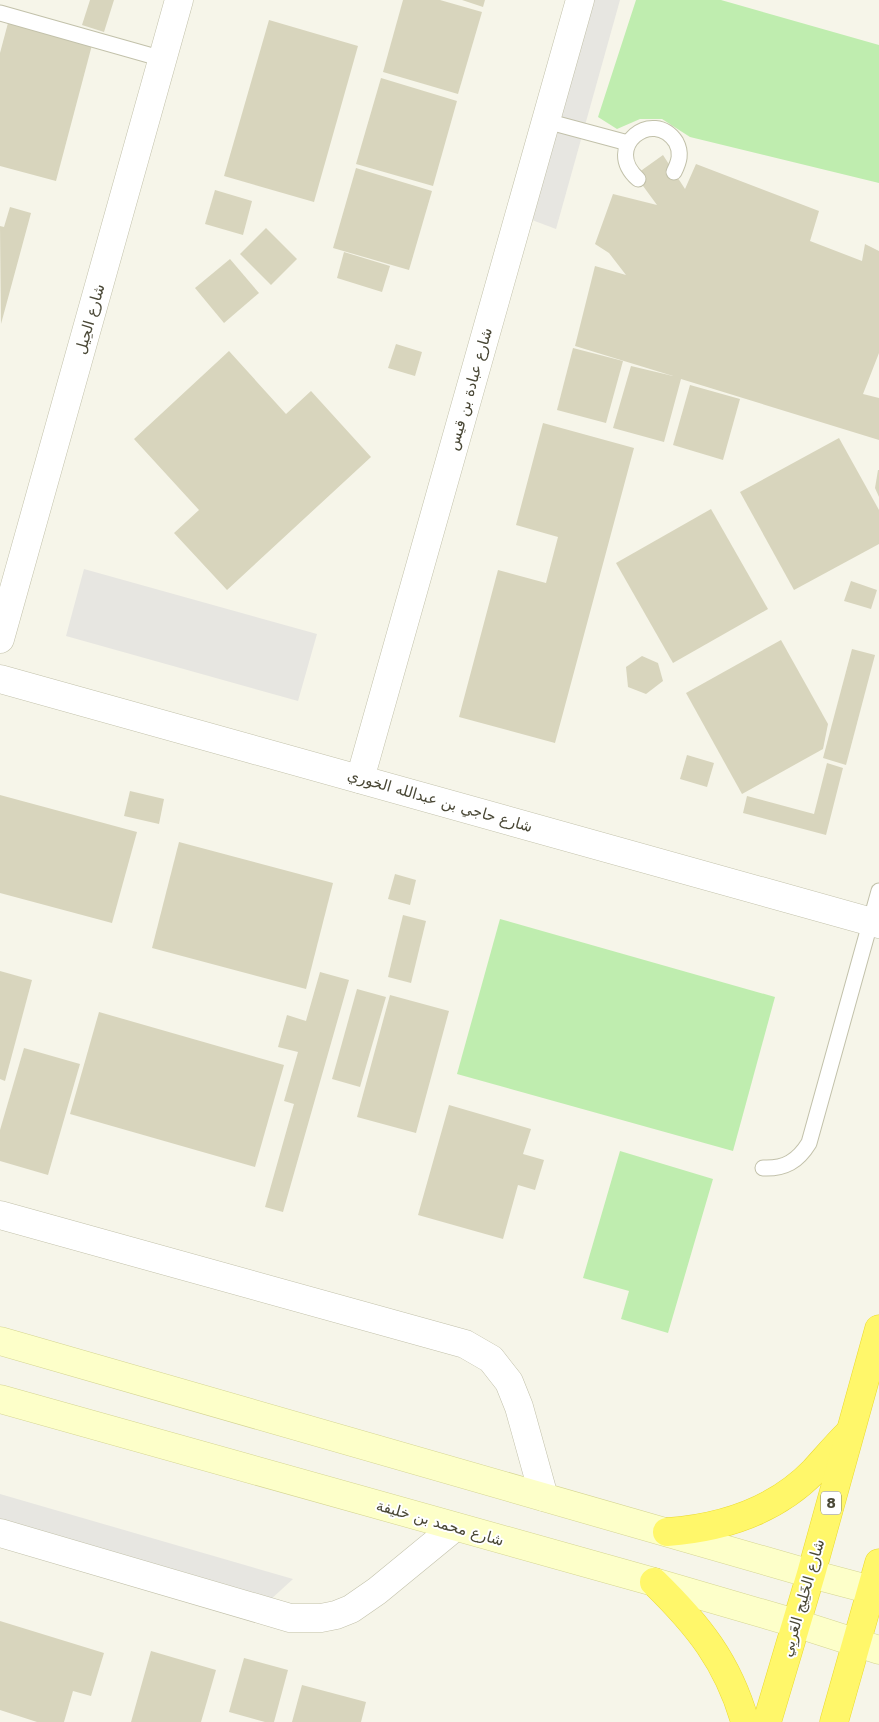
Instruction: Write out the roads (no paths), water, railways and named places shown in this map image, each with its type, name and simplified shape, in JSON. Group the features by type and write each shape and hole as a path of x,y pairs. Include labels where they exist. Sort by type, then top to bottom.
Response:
{"highway":[{"name":"شارع الخَلِيج العَربِي","path":"766,1722 879,1329"},
{"path":"667,1532 694,1530 720,1525 746,1516 767,1505 792,1489 813,1472 850,1431"},
{"path":"834,1722 868,1646 879,1563"},
{"path":"654,1582 696,1626 712,1647 734,1689 745,1722"}],"main road":[{"path":"0,1341 810,1574 875,1591"},
{"name":"شارع محمد بن خليفة","path":"0,1399 654,1582 868,1646"}],"street":[{"name":"شارع الحِيل","path":"0,639 179,0"},
{"name":"شارع عبادة بن قيس","path":"360,779 580,0"},
{"name":"شارع حاجي بن عبدالله الخوري","path":"0,678 875,923"},
{"path":"0,1215 472,1347 491,1359 509,1382 519,1407 544,1497"},
{"path":"0,1533 290,1618 306,1619 336,1615 364,1601 455,1527"}],"lane":[{"path":"0,13 163,59"},
{"path":"546,121 628,143"},
{"path":"638,179 630,172 625,162 625,152 634,134 653,128 663,130 672,137 677,145 680,155 674,172"},
{"path":"763,1168 775,1169 786,1166 796,1160 809,1143 875,923 879,891"}]}
